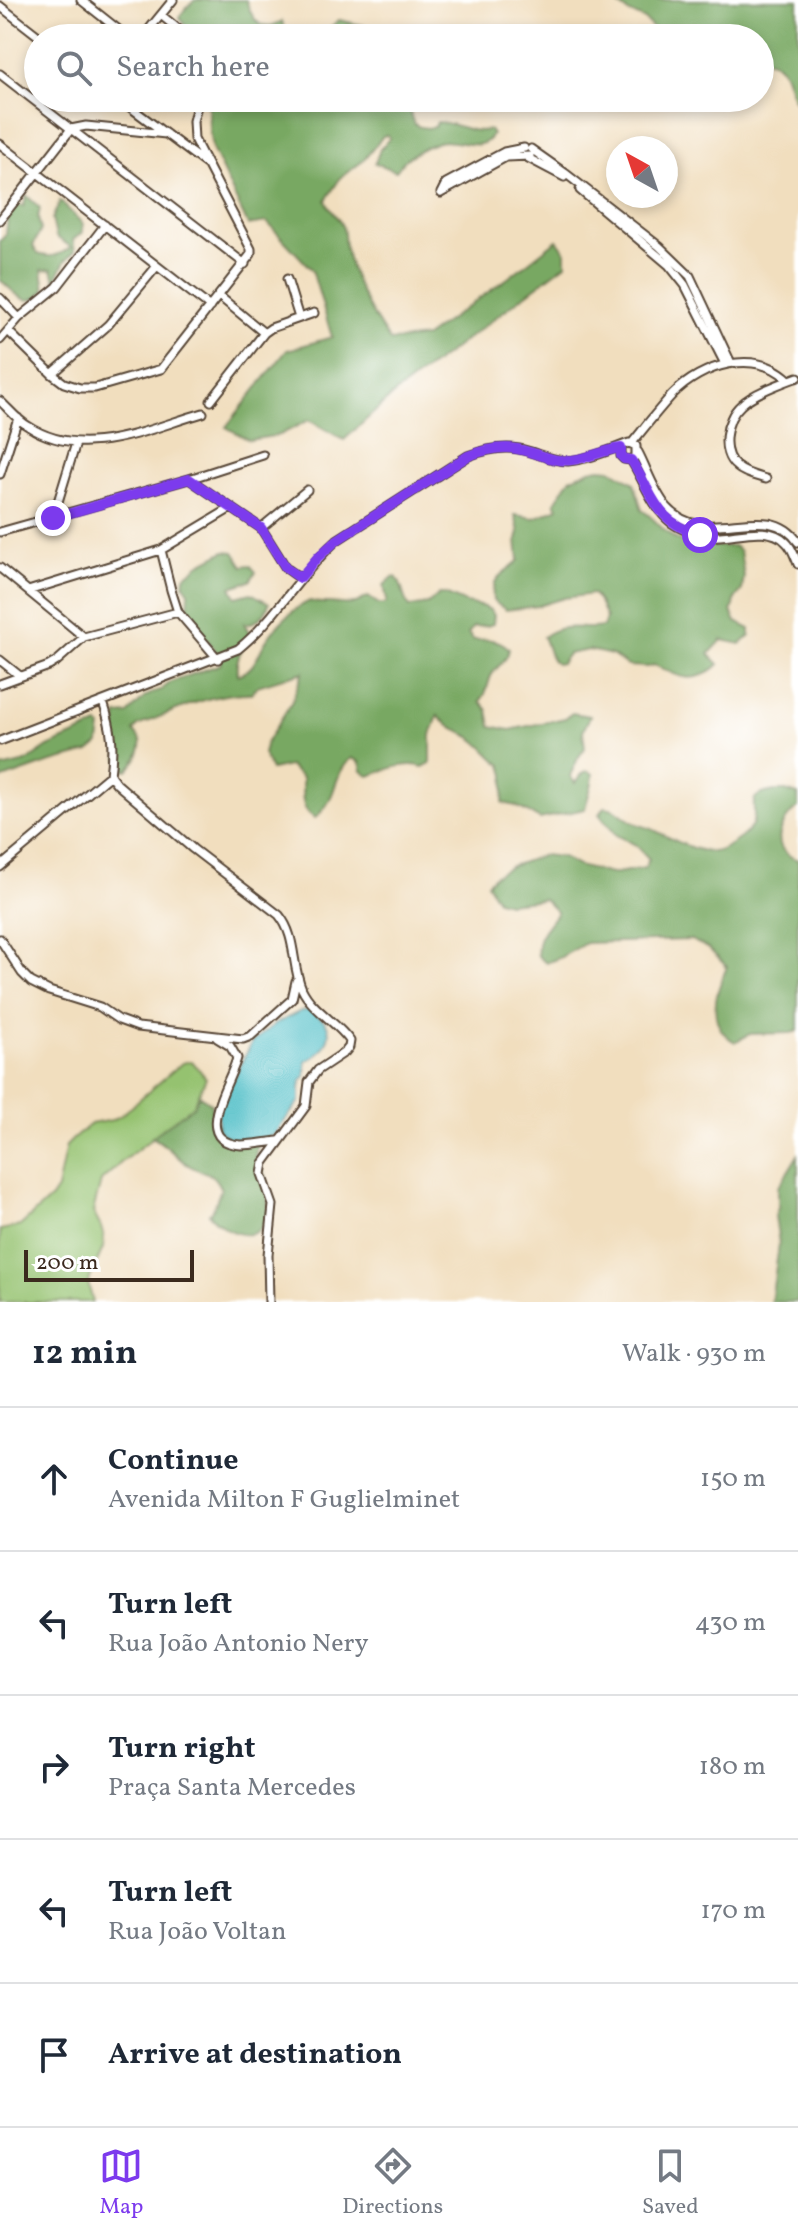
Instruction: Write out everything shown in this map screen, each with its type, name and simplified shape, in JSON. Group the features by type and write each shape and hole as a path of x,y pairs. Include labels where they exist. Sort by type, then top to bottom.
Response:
{"street":[{"path":"81,0 111,24"},
{"path":"154,24 173,0"},
{"path":"0,6 24,25"},
{"path":"161,15 172,24"},
{"path":"0,74 24,93"},
{"path":"49,112 245,264"},
{"path":"137,112 207,165"},
{"path":"8,331 52,374 64,383 80,388 95,388 161,369 251,254 194,139 192,130 196,112"},
{"path":"0,220 71,129 86,126 166,134"},
{"path":"0,144 210,307"},
{"path":"527,153 506,157 441,193 446,183 504,152 518,148 527,153 563,177 672,263 689,283 728,364"},
{"path":"0,340 19,318 57,287 105,225"},
{"path":"52,374 108,325 157,266"},
{"path":"287,279 299,318"},
{"path":"219,296 264,333"},
{"path":"0,298 19,318"},
{"path":"211,401 264,333 314,313"},
{"path":"621,448 624,459 631,460 636,456 635,446 672,395 716,367 747,362 780,371 794,379"},
{"path":"766,479 739,469 730,461 726,448 727,431 739,405 794,379"},
{"path":"0,401 41,433 76,443 111,440 203,413"},
{"path":"0,474 18,418"},
{"path":"53,518 76,443"},
{"path":"0,741 238,649 254,636 318,557 337,540 468,456 485,450 520,449 551,459 571,461 621,448 626,443 635,446 659,494 679,517 709,526 748,522 774,524 798,542"},
{"path":"0,532 263,455"},
{"path":"631,460 655,503 671,523 685,530 717,537 743,533 777,535 786,541 798,564"},
{"path":"189,479 261,528 286,568 300,578"},
{"path":"261,528 307,490"},
{"path":"28,591 161,550 231,508"},
{"path":"161,550 178,612 218,659"},
{"path":"0,568 84,637"},
{"path":"0,684 57,661 84,637 178,612"},
{"path":"0,660 20,676"},
{"path":"0,867 110,775 112,730 103,702"},
{"path":"110,775 193,849 279,915 291,935 300,987 350,1041 349,1047 318,1070 309,1082 306,1106 264,1163 262,1174 273,1205 268,1255 269,1302"},
{"path":"0,939 22,973 31,982 49,991 100,1007 119,1020 138,1027 216,1037 243,1039 251,1036 292,999 297,968"},
{"path":"292,999 308,999"},
{"path":"216,1037 230,1046 237,1058 216,1110 214,1123 217,1132 238,1145 278,1141"}],"green space":[{"path":"195,0 246,0 254,18 261,24 184,24 180,17"},
{"path":"612,0 798,0 798,105 782,70 774,62 774,24 649,24"},
{"path":"339,20 357,24 334,24"},
{"path":"208,112 411,112 415,125 420,127 435,127 437,122 489,130 492,134 482,143 434,143 407,158 396,171 375,163 380,149 390,138 383,136 363,161 341,177 326,200 343,229 345,248 358,286 390,341 425,337 557,240 566,252 566,264 393,395 344,440 309,420 280,435 249,440 226,427 287,350 332,337 312,270 267,222 248,225 212,149"},
{"path":"26,195 40,208 38,218 41,230 33,246 38,254 55,255 71,247 56,237 52,219 60,201 83,224 82,233 73,240 75,251 65,261 55,281 52,269 42,270 45,290 27,300 0,280 0,241 6,234 8,215 16,205 24,206"},
{"path":"600,468 611,469 634,483 642,510 676,539 696,544 734,546 740,551 744,576 742,590 731,611 736,622 750,629 750,636 741,644 722,640 709,654 719,664 703,675 690,678 654,665 628,666 612,655 589,650 568,654 561,663 556,664 543,637 558,629 603,627 606,618 593,594 506,610 493,601 494,586 499,576 519,560 519,532 515,515 534,518 558,508 555,502 570,479"},
{"path":"225,551 234,552 243,566 250,565 256,572 250,581 231,587 236,597 251,593 269,603 260,618 244,623 250,634 238,659 238,675 252,665 280,623 303,604 310,601 349,604 368,597 385,604 384,585 393,577 399,581 410,607 428,604 439,594 445,594 489,609 494,615 493,624 473,627 468,634 474,640 497,641 509,649 507,657 491,676 480,701 488,710 491,726 510,730 565,718 572,713 590,716 583,731 585,748 570,776 575,783 584,772 593,774 585,809 540,819 516,806 503,803 505,775 502,765 476,741 438,716 431,735 431,763 423,767 396,767 369,776 362,771 360,762 352,758 341,772 328,802 315,818 304,806 302,778 289,766 271,770 263,754 265,745 291,703 303,672 257,686 251,693 222,696 193,704 138,726 134,731 141,749 130,768 123,769 116,743 118,715 128,714 146,696 171,682 221,664 214,649 196,628 197,624 188,610 189,592 184,585 185,576"},
{"path":"98,725 101,727 99,744 89,752 0,780 1,768 26,762 48,747"},
{"path":"775,791 798,795 798,807 782,828 780,843 789,855 798,860 798,1031 750,1034 735,1042 726,1035 719,1027 715,1008 727,967 708,948 691,940 586,943 546,963 538,956 538,942 557,912 544,899 508,903 497,900 487,883 509,867 543,855 562,857 578,866 611,874 645,868 649,859 636,845 616,835 599,814 605,807 690,847 716,851 750,829 755,799"},
{"path":"192,1061 206,1078 193,1106 101,1181 93,1212 104,1238 103,1248 88,1283 93,1302 0,1302 0,1230 20,1226 51,1198 57,1189 66,1146 91,1124 120,1116 182,1063"},
{"path":"199,1095 211,1104 214,1124 264,1129 256,1155 265,1176 268,1211 263,1225 250,1234 232,1231 216,1221 209,1214 221,1189 214,1178 185,1163 152,1137 193,1106"},
{"path":"798,1155 798,1298 797,1302 771,1302 779,1244 775,1216 778,1188"}],"water":[{"path":"309,1010 324,1021 329,1035 321,1051 306,1061 300,1101 274,1135 244,1140 223,1134 218,1130 218,1109 252,1042 275,1024"}],"route":[{"path":"53,518 189,479 261,528 286,568 300,578 337,540 468,456 503,448 571,461 621,448 621,456 631,460 662,514 671,523 700,535"}]}
